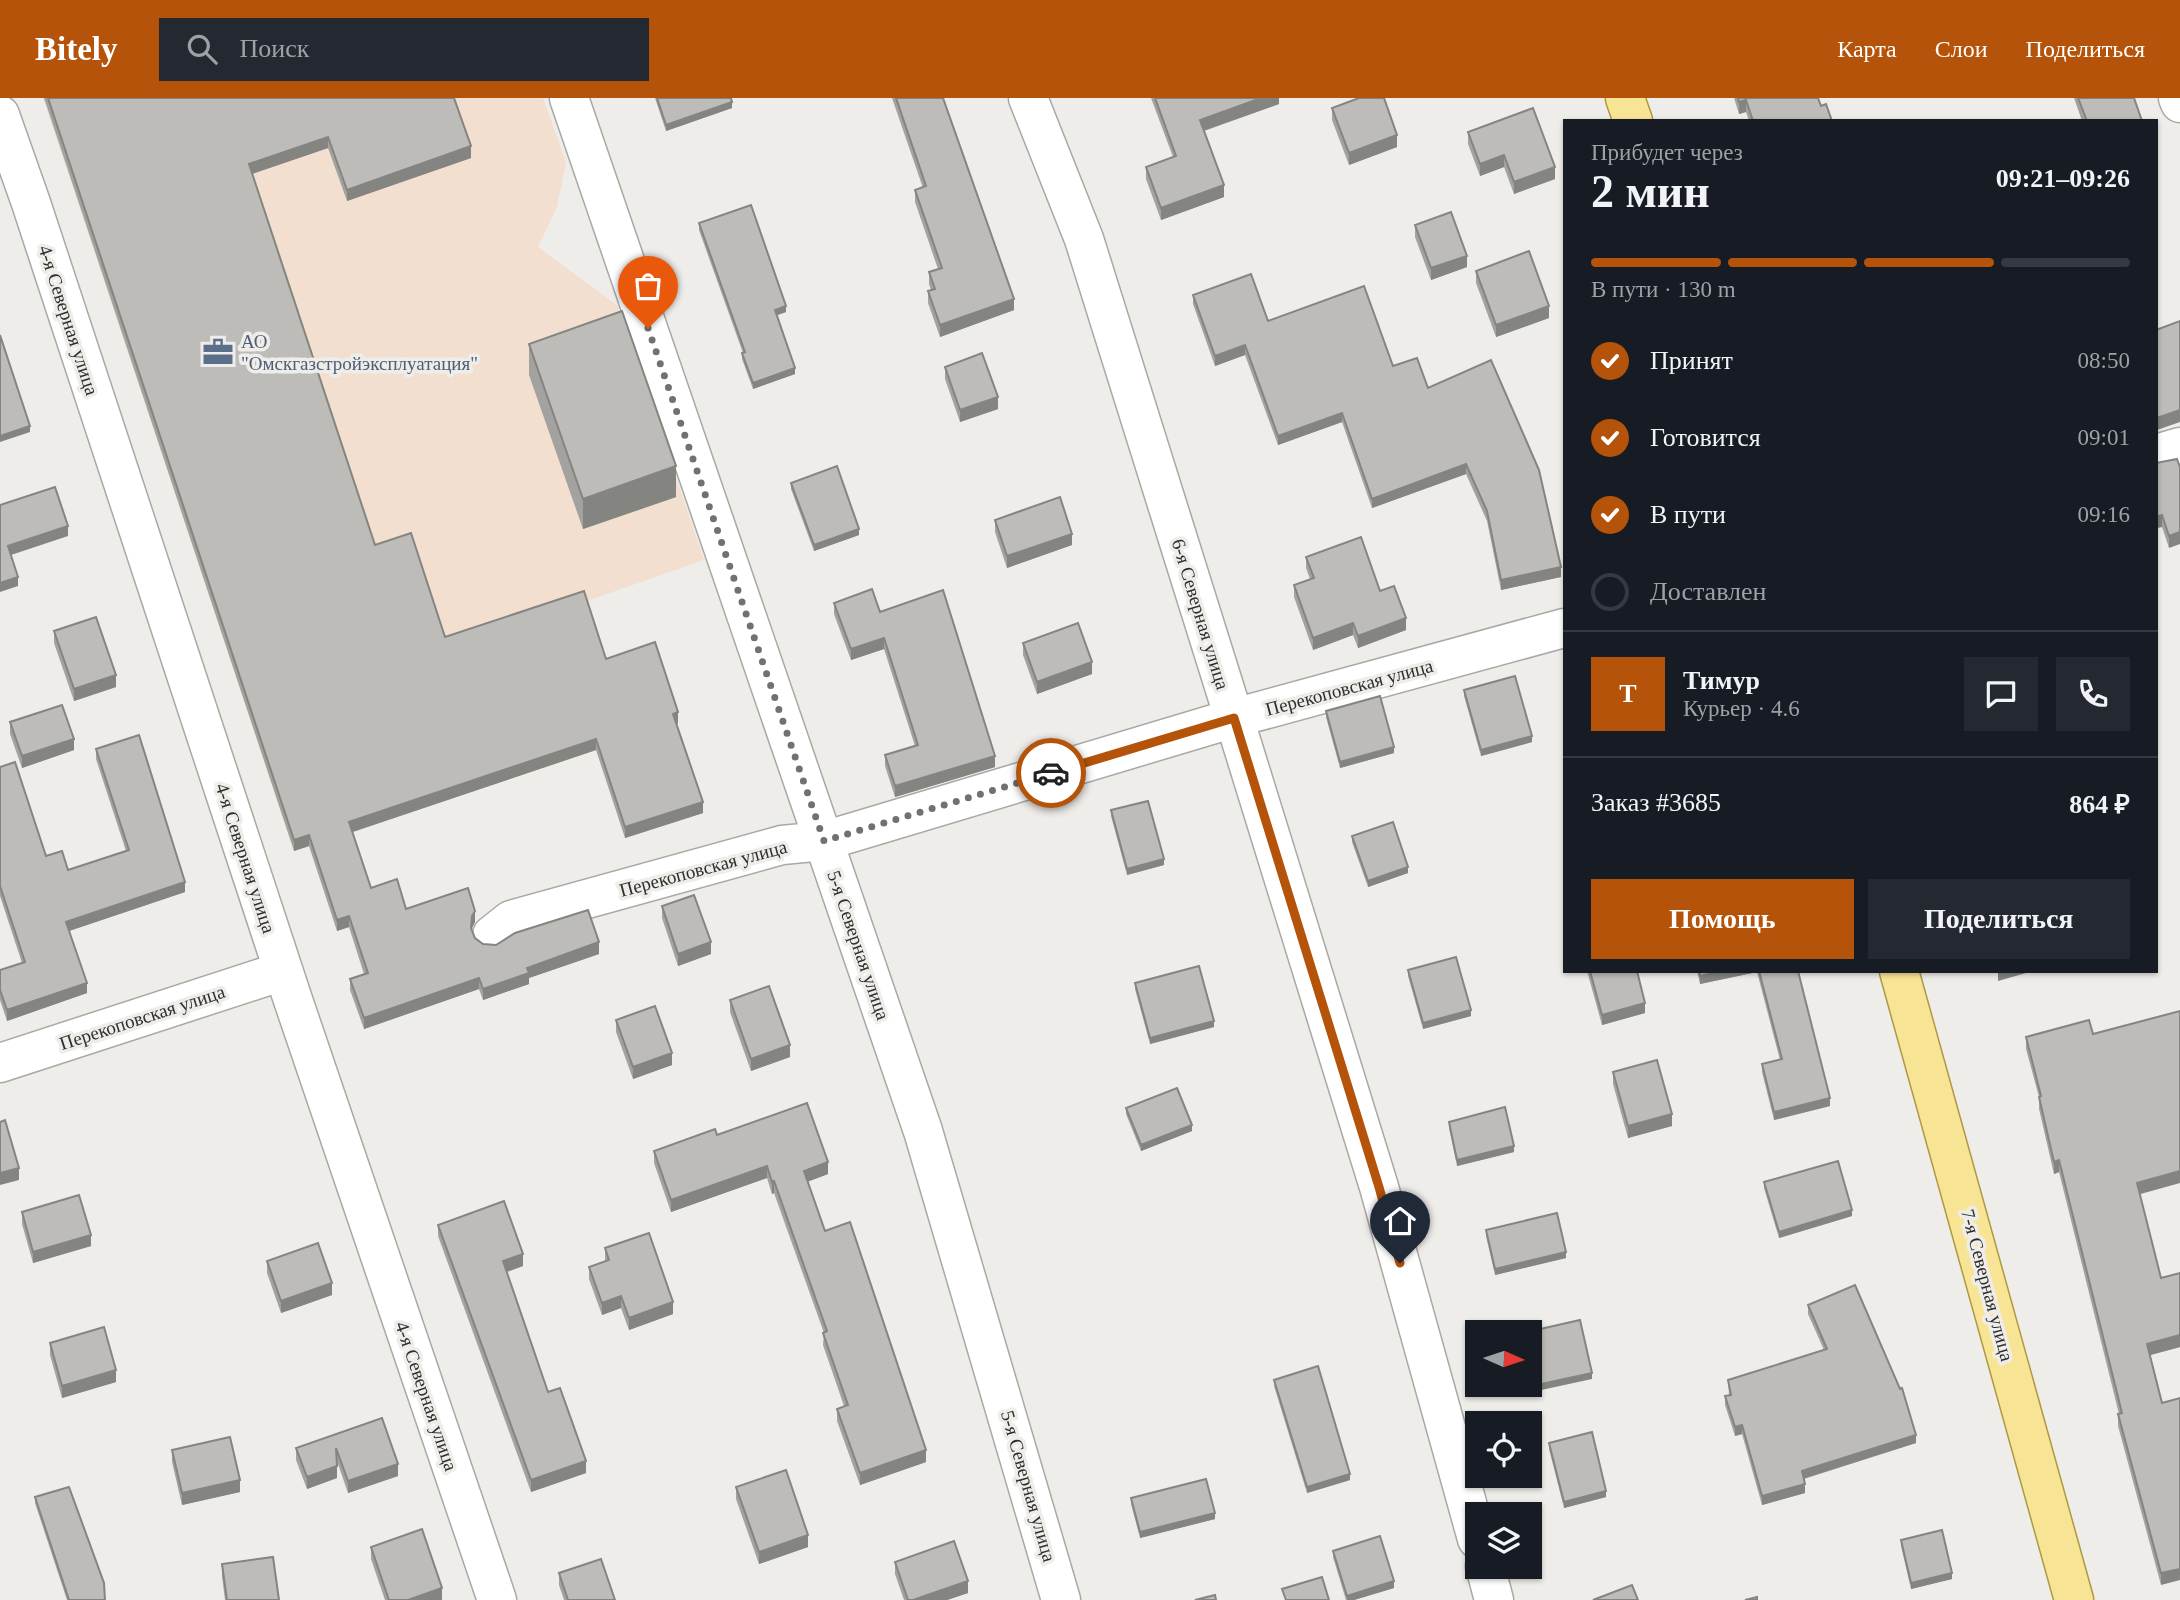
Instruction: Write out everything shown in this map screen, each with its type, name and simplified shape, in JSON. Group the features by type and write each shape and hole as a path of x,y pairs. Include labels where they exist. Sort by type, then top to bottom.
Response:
{"main road":[{"path":"1625,98 1632,119"},
{"name":"7-я Северная улица","path":"1900,973 2074,1600"}],"street":[{"name":"5-я Северная улица","path":"569,98 923,1131 1062,1600"},
{"name":"6-я Северная улица","path":"1028,98 1084,239 1234,718 1379,1187 1467,1502"},
{"path":"2178,98 2180,103"},
{"name":"4-я Северная улица","path":"0,115 283,971 497,1600"},
{"path":"2158,453 2180,447"},
{"name":"Перекоповская улица","path":"492,935 511,920 782,845 824,841 1234,718 1563,628"},
{"name":"Перекоповская улица","path":"0,1063 283,971"},
{"path":"1488,1579 1494,1600"}],"shaded area":[{"path":"43,98 543,98 566,162 557,207 538,247 618,306 704,560 584,602 606,670 678,723 294,851"}],"building":[{"name":"АО \"Омскгазстройэксплуатация\"","path":"48,98 454,98 471,146 347,190 328,137 249,164 375,545 411,533 445,637 584,591 606,659 655,642 678,712 673,714 703,802 625,827 596,739 349,822 371,888 397,879 406,909 468,888 475,911 471,928 475,938 483,944 496,945 515,933 588,910 599,942 527,968 529,973 483,989 479,978 364,1018 350,979 368,973 349,916 337,920 309,835 294,840"},
{"path":"657,98 731,98 732,102 666,125"},
{"path":"896,98 943,98 1014,299 940,325 928,291 935,289 929,272 942,268 915,190 926,186"},
{"path":"1155,98 1261,98 1200,120 1224,185 1161,208 1146,167 1176,156"},
{"path":"1359,98 1384,98 1397,135 1349,153 1332,108"},
{"path":"1738,98 1818,98 1821,106 1826,104 1831,119 1752,119 1746,100 1739,102"},
{"path":"2078,98 2134,98 2141,119 2086,119"},
{"path":"1533,108 1555,167 1514,182 1504,155 1480,164 1468,132"},
{"path":"751,205 786,306 775,310 795,368 753,383 742,353 745,352 699,223"},
{"path":"1451,212 1467,256 1431,268 1415,225"},
{"path":"1529,251 1549,306 1496,325 1476,271"},
{"path":"1251,274 1268,321 1364,286 1393,366 1417,358 1428,388 1491,360 1539,470 1561,567 1501,580 1487,511 1466,464 1372,499 1342,413 1278,436 1245,345 1215,356 1193,295"},
{"path":"622,311 676,466 583,499 529,344"},
{"path":"2180,321 2180,410 2158,418 2158,329"},
{"path":"0,335 30,426 0,436"},
{"path":"982,353 998,397 960,410 945,367"},
{"path":"2177,459 2180,467 2180,532 2169,536 2162,515 2158,516 2158,463"},
{"path":"837,466 859,529 814,545 791,483"},
{"path":"55,487 68,526 8,546 18,577 0,583 0,505"},
{"path":"1060,497 1072,534 1007,556 995,520"},
{"path":"1361,537 1380,591 1394,586 1406,618 1358,636 1353,623 1313,638 1294,585 1314,578 1306,557"},
{"path":"872,589 880,612 943,590 995,756 895,786 885,755 918,745 884,638 851,649 834,603"},
{"path":"96,617 116,675 74,689 54,631"},
{"path":"1078,623 1092,662 1037,682 1023,643"},
{"path":"1515,676 1532,736 1481,750 1464,690"},
{"path":"1380,696 1394,747 1340,762 1326,711"},
{"path":"62,705 74,739 22,756 10,722"},
{"path":"139,735 185,882 66,922 87,983 7,1010 0,990 0,970 25,962 0,886 0,767 15,762 46,856 62,851 68,870 129,850 96,749"},
{"path":"1148,801 1164,859 1127,869 1111,810"},
{"path":"1393,822 1408,867 1368,881 1352,836"},
{"path":"694,895 711,942 678,954 662,906"},
{"path":"1456,957 1471,1010 1423,1023 1408,970"},
{"path":"1199,966 1214,1021 1150,1038 1135,983"},
{"path":"1591,973 1638,973 1645,1003 1602,1015"},
{"path":"1760,973 1799,973 1830,1098 1774,1112 1762,1064 1782,1059"},
{"path":"769,986 790,1045 751,1059 730,1000"},
{"path":"655,1006 672,1053 633,1067 616,1020"},
{"path":"2180,1011 2180,1171 2137,1183 2161,1278 2180,1273 2180,1335 2147,1344 2162,1403 2180,1398 2180,1569 2161,1573 2118,1414 2122,1413 2059,1160 2054,1162 2026,1037 2089,1020 2093,1034"},
{"path":"1657,1060 1672,1114 1628,1126 1613,1072"},
{"path":"1177,1088 1192,1125 1141,1145 1126,1108"},
{"path":"807,1103 828,1162 804,1171 825,1231 850,1222 926,1450 860,1473 837,1409 848,1405 823,1333 827,1331 767,1166 671,1200 654,1151 715,1129 717,1135"},
{"path":"1505,1107 1514,1146 1457,1160 1449,1122"},
{"path":"5,1120 19,1168 0,1173 0,1122"},
{"path":"1838,1161 1852,1210 1779,1232 1764,1182"},
{"path":"79,1195 91,1235 33,1252 22,1212"},
{"path":"504,1201 523,1254 503,1261 548,1392 560,1388 586,1461 531,1480 438,1225"},
{"path":"1557,1213 1566,1252 1495,1269 1486,1230"},
{"path":"649,1233 673,1302 629,1318 621,1296 602,1303 589,1267 609,1260 605,1248"},
{"path":"318,1243 332,1283 281,1301 267,1261"},
{"path":"1855,1285 1900,1389 1902,1388 1916,1435 1802,1471 1805,1484 1762,1496 1742,1425 1735,1427 1725,1396 1731,1395 1728,1380 1827,1349 1808,1305"},
{"path":"1580,1320 1592,1373 1542,1384 1542,1329"},
{"path":"104,1327 116,1370 62,1386 50,1343"},
{"path":"1318,1366 1350,1474 1307,1487 1274,1380"},
{"path":"382,1418 398,1464 348,1481 336,1448 337,1466 307,1477 296,1448"},
{"path":"1592,1432 1606,1491 1564,1502 1549,1443"},
{"path":"230,1437 240,1480 182,1493 172,1450"},
{"path":"786,1470 808,1535 759,1552 736,1487"},
{"path":"1206,1479 1215,1513 1140,1532 1131,1498"},
{"path":"69,1487 104,1583 105,1600 69,1600 35,1497"},
{"path":"422,1529 442,1588 408,1600 389,1600 371,1547"},
{"path":"1942,1530 1952,1573 1911,1583 1901,1540"},
{"path":"1380,1536 1394,1581 1347,1596 1333,1551"},
{"path":"954,1541 968,1581 908,1600 895,1562"},
{"path":"273,1557 279,1600 227,1600 222,1564"},
{"path":"601,1559 615,1600 568,1600 559,1573"},
{"path":"1322,1577 1329,1600 1286,1600 1282,1589"},
{"path":"1632,1585 1638,1600 1593,1600"},
{"path":"1215,1595 1216,1600 1195,1600"}],"way so far":[{"path":"648,328 824,841 1051,773"}],"place":[{"name":"АО \"Омскгазстройэксплуатация\"","path":"218,352"}],"route":[{"path":"1051,773 1234,718 1400,1263"}]}
